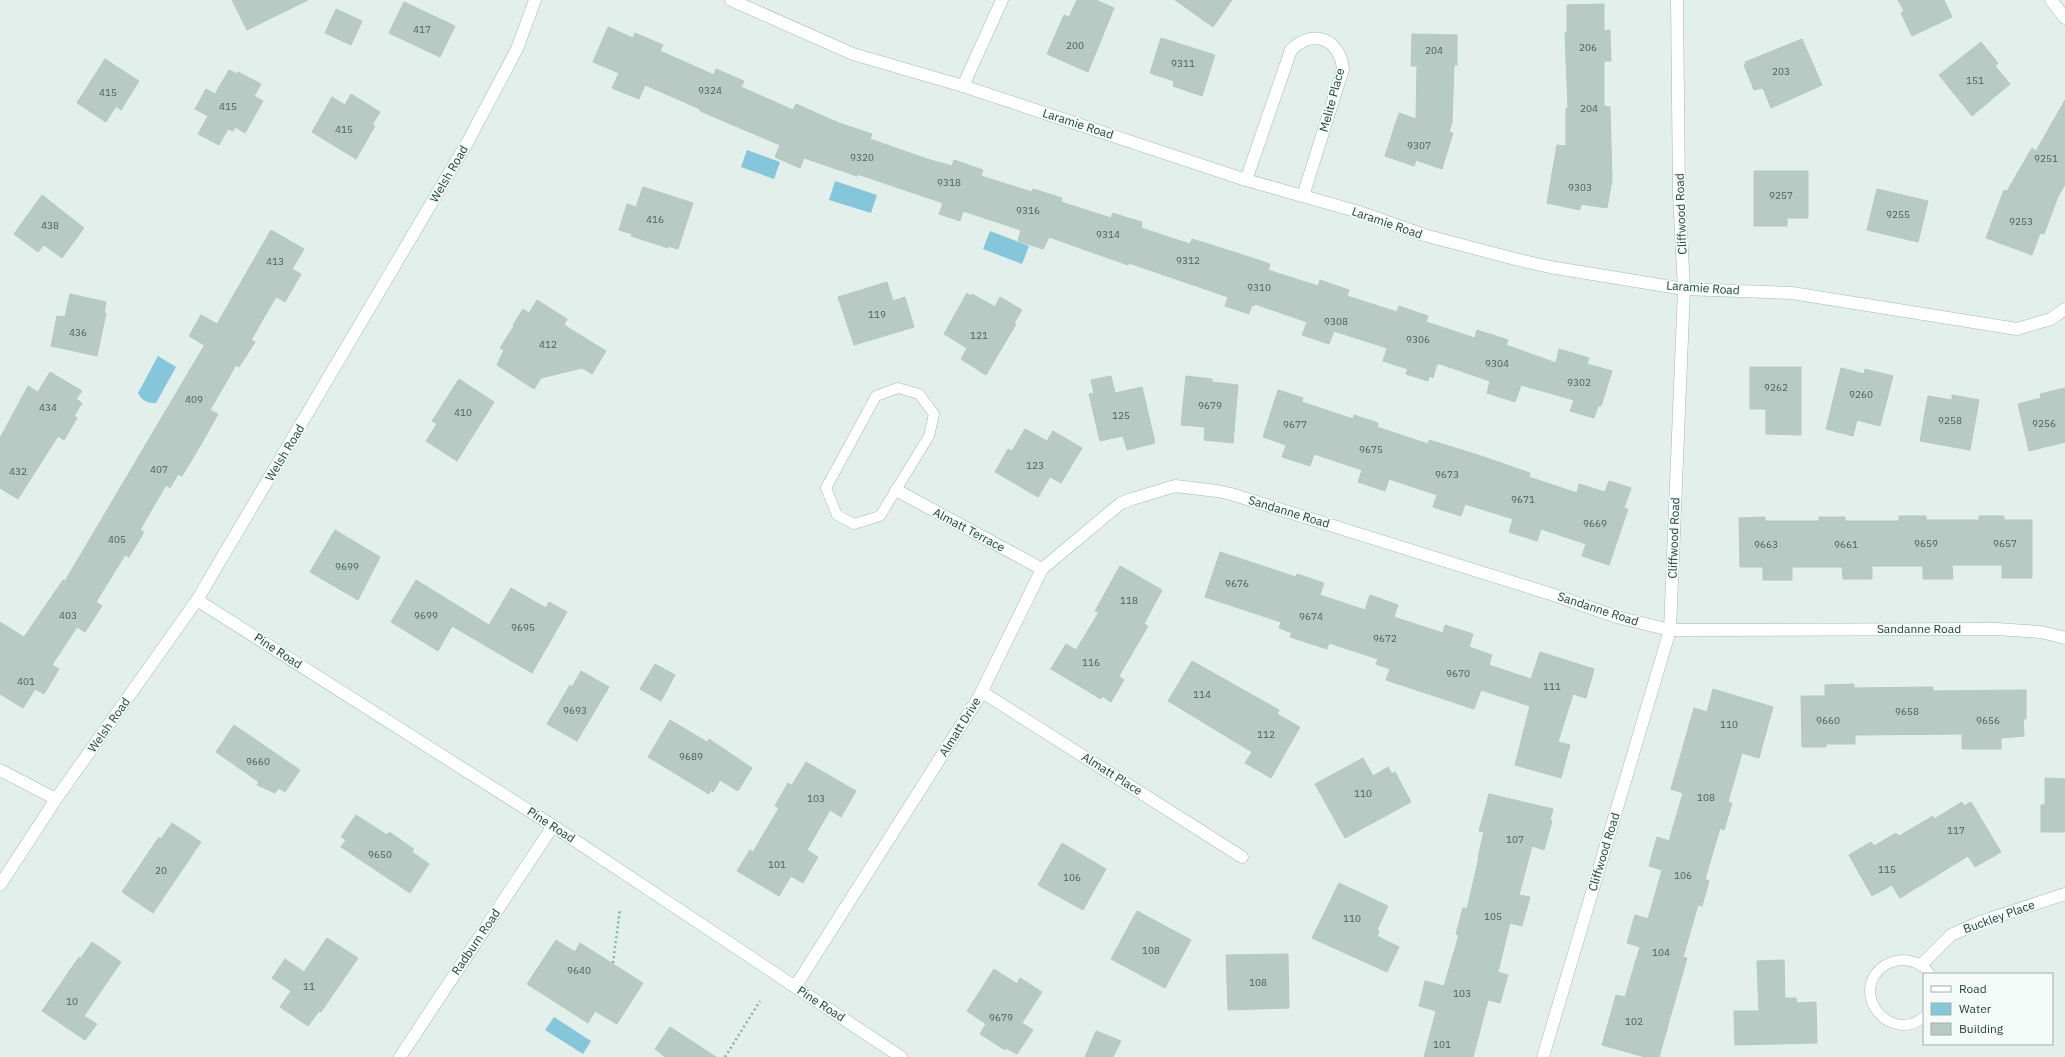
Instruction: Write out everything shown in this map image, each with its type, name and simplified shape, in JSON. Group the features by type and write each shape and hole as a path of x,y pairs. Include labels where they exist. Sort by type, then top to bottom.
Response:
{"street":[{"name":"Welsh Road","path":"0,885 56,799 197,600 467,143 517,49 535,0"},
{"name":"Laramie Road","path":"731,0 853,54 963,86 1246,180 1359,212 1424,235 1536,264 1684,289 1792,293 2017,329 2051,319 2065,309"},
{"path":"963,86 1002,0"},
{"name":"Cliffwood Road","path":"1543,1057 1670,630 1684,289 1679,195 1677,0"},
{"path":"2051,0 2065,18"},
{"name":"Melite Place","path":"1246,180 1291,50 1305,40 1314,38 1323,39 1338,51 1342,60 1343,69 1303,196"},
{"name":"Sandanne Road","path":"1147,494 1175,486 1231,494 1554,595 1617,618 1670,630 1996,629 2041,632 2065,638"},
{"name":"Almatt Terrace","path":"896,490 1042,569"},
{"name":"Almatt Drive","path":"795,987 982,692 1042,569 1121,503 1147,494"},
{"name":"Pine Road","path":"197,600 553,826 901,1057"},
{"name":"Almatt Place","path":"982,692 1242,857"},
{"path":"0,770 56,799"},
{"name":"Radburn Road","path":"400,1057 553,826"},
{"name":"Buckley Place","path":"1921,965 1951,935 1980,922 2065,894"}],"lane":[{"path":"898,388 919,394 934,414 929,436 896,490 880,516 854,524 837,515 826,488 876,396 898,388"},
{"path":"1923,1018 1914,1023 1904,1025 1894,1024 1884,1019 1876,1011 1871,1001 1870,990 1873,979 1879,969 1888,963 1899,960 1910,960 1921,965 1929,973"}],"path":[{"path":"613,963 620,909"},
{"path":"725,1057 760,1001"}],"water":[{"path":"747,150 780,162 774,179 741,167"},
{"path":"835,181 877,195 871,213 829,200"},
{"path":"990,231 1029,246 1022,264 983,249"},
{"path":"158,356 176,367 156,403 150,403 143,400 138,393"},
{"path":"554,1017 591,1041 583,1054 545,1030"}],"building":[{"path":"232,0 308,0 247,30"},
{"path":"1077,0 1096,0 1114,8 1088,72 1047,54 1064,15 1069,17"},
{"path":"1175,0 1232,0 1213,27"},
{"path":"1898,0 1944,0 1952,17 1912,36 1901,13 1904,11"},
{"path":"404,2 455,26 440,57 389,33"},
{"path":"1604,4 1604,31 1610,30 1611,61 1604,61 1604,106 1610,107 1612,180 1607,208 1581,204 1580,210 1547,203 1557,145 1566,146 1566,108 1568,108 1565,33 1567,33 1567,5"},
{"path":"336,9 362,21 351,45 325,33"},
{"path":"608,27 633,38 635,33 663,45 660,51 714,75 716,69 744,81 741,87 793,110 796,104 839,123 872,134 870,139 927,159 952,166 954,160 983,170 981,176 1032,192 1033,189 1062,198 1061,202 1111,218 1113,213 1142,222 1141,228 1190,244 1192,239 1240,254 1270,264 1268,270 1318,286 1320,280 1349,290 1347,296 1397,312 1399,306 1428,316 1426,322 1475,338 1477,330 1508,340 1506,345 1556,363 1559,349 1589,358 1587,364 1612,371 1601,406 1598,406 1594,418 1570,411 1574,400 1521,385 1515,402 1487,393 1490,381 1440,364 1437,364 1433,378 1429,376 1428,381 1406,374 1408,369 1383,361 1387,348 1334,331 1329,344 1302,335 1307,322 1255,304 1254,306 1252,305 1249,314 1225,306 1228,297 1129,263 1128,265 1049,237 1043,249 1018,241 1021,230 963,211 960,221 939,214 943,203 857,174 857,176 804,158 800,168 775,157 780,145 700,111 700,109 645,85 639,99 612,88 619,73 593,62"},
{"path":"1412,34 1457,35 1457,65 1454,65 1452,122 1449,132 1453,133 1442,169 1416,160 1414,166 1385,156 1399,113 1416,119 1417,66 1411,66"},
{"path":"1161,38 1215,55 1202,96 1173,86 1174,81 1150,73"},
{"path":"1802,39 1822,85 1771,108 1763,88 1754,90 1744,65 1746,64 1745,62"},
{"path":"1981,42 1998,63 1995,66 2010,84 1972,116 1939,75"},
{"path":"105,59 139,81 121,110 116,106 106,122 77,103"},
{"path":"229,70 237,74 238,72 261,84 254,96 263,101 245,133 235,127 233,131 228,129 219,145 198,134 208,116 195,109 206,89 215,94"},
{"path":"351,94 380,112 372,125 375,126 356,159 312,132 332,97 345,105"},
{"path":"2065,100 2065,184 2057,199 2044,234 2040,233 2032,255 1986,238 2004,190 2007,191 2032,148 2036,151"},
{"path":"1754,171 1808,171 1808,218 1787,218 1787,226 1754,226"},
{"path":"643,187 693,203 678,249 668,246 668,248 631,236 632,234 619,230 627,204 636,207"},
{"path":"1877,189 1928,201 1918,242 1867,230"},
{"path":"42,195 84,228 62,258 44,245 38,252 14,234"},
{"path":"271,230 304,249 292,269 301,274 285,302 276,297 251,340 255,342 239,367 236,365 210,410 218,414 203,441 182,476 178,474 170,488 166,485 140,530 144,532 129,557 125,555 96,602 102,606 85,632 77,627 52,665 59,669 44,694 35,689 23,708 0,694 0,622 24,637 63,580 65,581 204,346 189,336 201,315 217,324"},
{"path":"887,282 893,301 905,297 914,327 854,345 838,297"},
{"path":"967,293 971,296 972,294 995,307 1000,297 1022,310 1014,323 1016,324 986,375 961,359 967,348 944,334"},
{"path":"70,294 106,302 104,313 106,313 97,356 51,346 57,316 65,317"},
{"path":"537,300 567,319 564,325 606,351 592,374 582,368 541,378 534,389 497,365 504,350 500,348 514,326 513,325 523,309 529,313"},
{"path":"1750,367 1801,367 1801,435 1766,434 1766,409 1750,409"},
{"path":"1841,368 1864,374 1865,369 1893,376 1880,426 1857,420 1853,436 1826,429"},
{"path":"50,372 82,391 76,399 82,403 74,416 77,418 64,440 58,436 18,499 0,488 0,438 28,386 38,392"},
{"path":"1111,376 1115,393 1142,387 1155,443 1127,450 1123,436 1100,441 1089,394 1094,393 1091,380"},
{"path":"1186,376 1212,379 1212,382 1238,385 1233,443 1204,440 1205,427 1181,425"},
{"path":"459,379 494,402 457,461 426,441 437,424 432,421"},
{"path":"2065,388 2065,442 2029,451 2018,404 2041,398 2040,394"},
{"path":"1278,390 1303,398 1302,402 1353,419 1354,415 1378,423 1377,427 1428,444 1429,440 1478,455 1530,473 1529,477 1577,493 1579,484 1605,492 1609,481 1631,488 1624,508 1628,509 1609,565 1582,556 1586,544 1541,529 1537,541 1509,532 1513,519 1465,504 1461,516 1433,507 1437,495 1389,479 1385,491 1358,482 1362,470 1314,454 1310,466 1282,457 1286,445 1263,437"},
{"path":"1952,395 1979,400 1970,450 1920,441 1928,396 1952,400"},
{"path":"1025,429 1047,441 1053,431 1082,448 1061,483 1050,477 1038,497 995,472 1008,449 1012,451"},
{"path":"1899,516 1926,516 1926,520 1979,520 1979,516 2004,516 2004,520 2032,520 2032,578 2002,578 2002,565 1952,565 1953,579 1923,579 1923,566 1872,566 1872,579 1843,579 1842,567 1792,567 1792,580 1763,580 1763,567 1740,567 1739,518 1765,517 1765,521 1819,521 1819,517 1845,517 1845,521 1899,521"},
{"path":"335,530 380,557 358,600 310,572"},
{"path":"1220,552 1296,577 1297,574 1324,583 1320,595 1365,610 1370,595 1398,605 1394,617 1443,633 1445,625 1473,634 1469,647 1492,655 1489,665 1531,679 1540,652 1594,669 1586,698 1573,694 1558,742 1570,745 1561,778 1515,765 1530,706 1481,690 1474,709 1386,680 1390,669 1376,664 1378,659 1329,643 1327,649 1290,637 1292,633 1279,628 1281,622 1205,597"},
{"path":"1120,566 1162,590 1144,624 1148,626 1119,676 1124,680 1111,702 1102,696 1101,699 1051,669 1066,644 1076,650 1099,612 1095,611"},
{"path":"416,580 489,625 511,588 546,608 549,602 567,612 532,673 452,626 438,651 391,622"},
{"path":"1192,661 1279,710 1277,714 1300,727 1271,778 1245,763 1252,752 1168,701"},
{"path":"655,664 675,675 661,701 640,689"},
{"path":"581,671 609,687 577,741 547,724 570,685 572,687"},
{"path":"1854,684 1854,688 1933,687 1933,691 2026,690 2026,719 2023,719 2024,736 2001,738 2001,749 1962,749 1962,734 1855,735 1855,744 1826,744 1826,747 1802,747 1801,696 1825,696 1825,685"},
{"path":"1713,689 1773,707 1759,758 1742,753 1728,802 1732,803 1724,830 1720,828 1705,879 1709,881 1702,906 1698,905 1683,957 1687,958 1659,1057 1645,1057 1602,1045 1616,995 1625,997 1640,947 1627,943 1635,915 1648,919 1662,870 1649,866 1657,837 1669,841 1683,793 1671,789 1694,708 1707,712"},
{"path":"670,720 707,742 709,739 752,768 738,791 720,780 713,792 711,790 709,794 648,757"},
{"path":"234,725 300,770 285,792 279,788 275,793 257,785 259,782 216,752"},
{"path":"1363,758 1373,776 1388,767 1392,774 1395,772 1411,802 1345,838 1315,784"},
{"path":"806,762 856,791 841,817 830,810 807,850 818,857 803,883 791,876 779,896 737,871 750,850 753,852 779,808 775,806 788,783 792,785"},
{"path":"2045,778 2065,779 2065,832 2041,832 2041,805 2045,805"},
{"path":"1489,794 1553,809 1550,820 1552,821 1544,850 1532,846 1519,895 1530,897 1522,926 1510,923 1498,972 1508,975 1500,1003 1488,1000 1473,1057 1424,1057 1436,1011 1419,1006 1425,981 1444,986 1459,935 1456,934 1463,908 1467,909 1484,832 1479,831"},
{"path":"1962,802 1964,806 1971,802 2001,852 1975,867 1968,856 1900,898 1892,885 1872,896 1849,855 1871,842 1874,846 1896,833 1899,836 1933,816 1934,819"},
{"path":"356,815 387,835 389,832 414,849 412,852 429,864 410,893 341,847 346,840 341,837"},
{"path":"172,823 201,842 153,913 122,892 159,837 161,839"},
{"path":"1062,843 1106,869 1083,910 1038,885"},
{"path":"1339,883 1388,906 1377,930 1379,931 1377,936 1399,947 1387,972 1312,938"},
{"path":"1137,911 1191,940 1165,988 1111,959"},
{"path":"327,938 358,958 321,1012 319,1011 308,1026 280,1007 291,991 272,978 285,959 304,972"},
{"path":"556,940 575,952 580,943 643,983 617,1024 595,1011 588,1023 527,984"},
{"path":"92,942 121,962 84,1016 97,1024 85,1040 42,1011 79,957 81,958"},
{"path":"1288,954 1289,1008 1228,1010 1226,955"},
{"path":"1784,960 1785,998 1796,998 1797,1003 1816,1002 1817,1043 1735,1045 1734,1011 1759,1011 1757,961"},
{"path":"994,969 1017,984 1020,978 1042,992 1022,1023 1033,1030 1017,1054 1006,1048 1005,1050 980,1034 986,1024 967,1011"},
{"path":"670,1027 716,1057 665,1057 655,1049"},
{"path":"1096,1031 1121,1041 1113,1057 1085,1057"}]}
